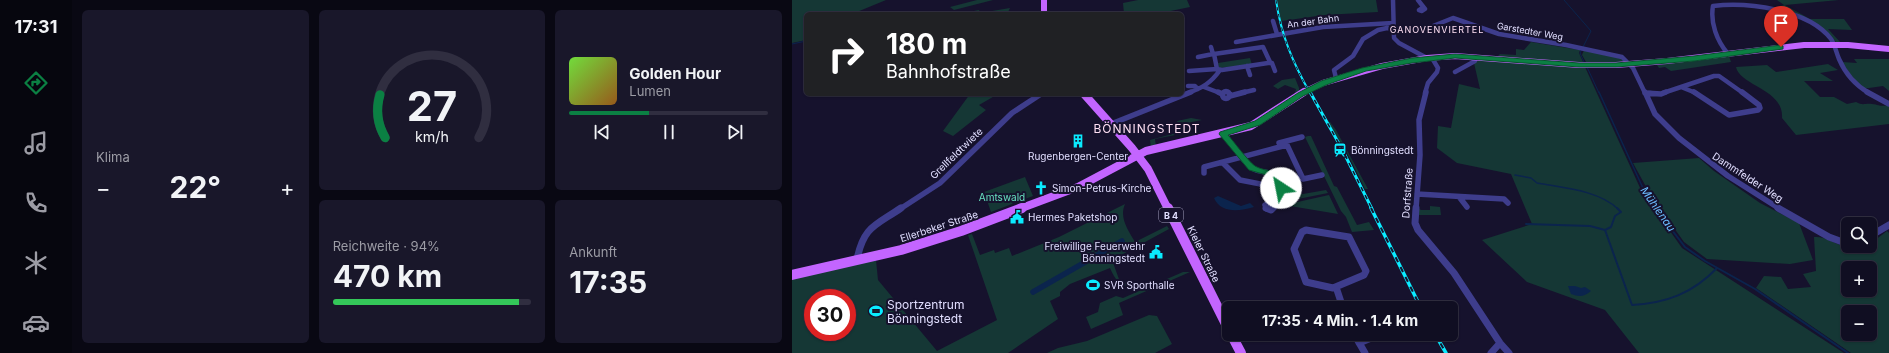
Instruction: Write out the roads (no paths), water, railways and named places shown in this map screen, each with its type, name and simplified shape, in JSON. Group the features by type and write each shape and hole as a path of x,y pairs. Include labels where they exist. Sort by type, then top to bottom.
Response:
{"main road":[{"path":"1044,0 1044,12"},
{"name":"Ellerbeker Straße","path":"792,275 926,243 961,231 1078,187 1138,155 1161,148 1223,134 1258,123 1311,89 1336,78 1382,66 1429,58 1476,57 1590,66 1630,64 1728,54 1778,47 1834,44 1889,49"},
{"name":"Kieler Straße","path":"1086,96 1138,155 1158,187 1222,316"},
{"path":"1235,341 1241,353"}],"street":[{"path":"1393,0 1393,25 1396,41 1429,58"},
{"path":"1418,0 1422,8"},
{"path":"1728,54 1723,49 1718,39 1712,10 1713,6 1732,0 1750,0"},
{"path":"1767,2 1811,23 1828,36 1834,44 1840,61 1853,82 1864,91 1889,104"},
{"name":"Garstedter Weg","path":"1336,78 1334,70 1354,56 1363,39 1378,30 1393,25 1410,30 1428,28 1453,18 1499,34 1582,48 1622,57 1630,64"},
{"path":"1273,21 1277,34"},
{"name":"An der Bahn","path":"1236,42 1323,27 1393,25"},
{"path":"1247,40 1250,49"},
{"path":"1184,94 1201,88 1214,79 1219,70 1211,47"},
{"path":"1198,57 1264,48 1269,63 1272,64 1275,71"},
{"path":"1456,72 1475,61 1476,57"},
{"name":"Dorfstraße","path":"1429,58 1438,68 1437,72 1428,83 1419,119 1420,155 1414,223 1460,283 1500,343 1509,353"},
{"path":"1188,71 1219,70 1269,63"},
{"name":"Dammfelder Weg","path":"1630,64 1645,93 1649,106 1665,126 1711,166 1764,201 1832,239 1841,242"},
{"path":"1247,66 1250,75"},
{"path":"1645,93 1661,94 1681,87 1714,76 1719,76 1759,105 1760,108 1758,110 1729,115 1689,88 1681,87"},
{"path":"1188,86 1195,86 1222,94 1223,98 1254,90"},
{"name":"Grellfeldtwiete","path":"855,260 861,242 868,230 940,183 1010,114 1037,96"},
{"path":"1111,124 1178,96"},
{"path":"1223,134 1252,168 1272,173 1280,184"},
{"path":"1268,150 1271,145 1302,137"},
{"path":"1204,173 1203,168 1288,145 1302,179"},
{"path":"1223,163 1240,180 1280,184 1295,178 1302,179 1322,174"},
{"path":"1271,202 1275,200 1280,184"},
{"path":"1417,194 1460,198 1504,199 1508,202"},
{"path":"1460,198 1467,207"},
{"path":"1877,232 1889,225"},
{"path":"1306,230 1349,237 1366,271 1364,275 1336,287 1333,288 1309,284 1306,282 1294,249 1302,232 1306,230"},
{"path":"1336,287 1341,301"},
{"path":"1364,341 1359,343 1365,353"},
{"path":"1491,353 1500,343"}],"water":[{"path":"1218,196 1241,206 1250,203 1254,207 1243,210 1226,209 1217,203 1214,198"},
{"path":"1568,286 1581,288 1585,287 1591,291 1584,295 1577,296 1571,294"}],"waterway":[{"name":"Mühlenau","path":"1564,0 1591,31 1580,53 1584,62"},
{"path":"792,44 804,41"},
{"name":"Mühlenau","path":"1587,67 1599,93"},
{"name":"Mühlenau","path":"1599,92 1642,186 1656,209"},
{"path":"1515,175 1531,178 1537,183 1569,188 1590,194 1601,198 1618,209"},
{"name":"Mühlenau","path":"1655,208 1685,247 1705,261 1755,289 1848,353"},
{"path":"1605,230 1611,227 1615,216 1621,212 1618,209"},
{"path":"1526,224 1590,226 1605,230"},
{"path":"1605,230 1632,305 1657,302 1679,295 1699,284 1717,268"},
{"path":"1033,292 1122,241"}],"railway":[{"path":"1276,0 1278,13 1288,48 1310,93"},
{"path":"1310,92 1342,149 1372,209"},
{"path":"1371,208 1418,301"},
{"path":"1439,341 1446,353"}],"place":[{"name":"Rugenbergen-Center","path":"1078,141"},
{"name":"Bönningstedt","path":"1340,150"},
{"name":"Simon-Petrus-Kirche","path":"1041,188"},
{"name":"Hermes Paketshop","path":"1017,217"},
{"name":"Freiwillige Feuerwehr Bönningstedt","path":"1156,252"},
{"name":"SVR Sporthalle","path":"1093,285"},
{"name":"Sportzentrum Bönningstedt","path":"876,311"}],"district":[{"name":"GANOVENVIERTEL","path":"1437,29"},
{"name":"BÖNNINGSTEDT","path":"1147,128"}],"park label":[{"name":"Amtswald","path":"1002,197"}]}
